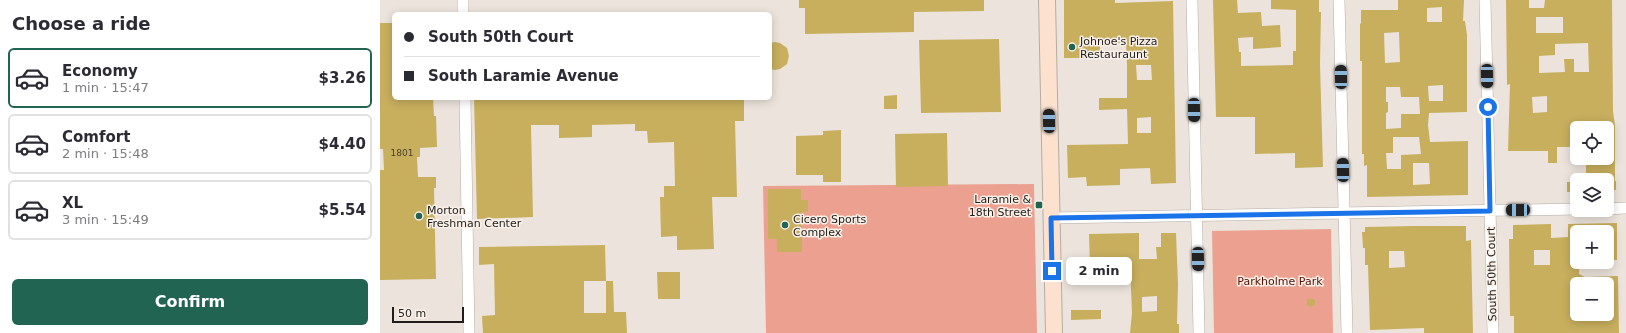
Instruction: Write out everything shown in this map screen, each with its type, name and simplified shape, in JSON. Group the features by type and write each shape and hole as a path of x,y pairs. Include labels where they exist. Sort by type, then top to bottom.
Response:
{"main road":[{"path":"1046,0 1054,333"}],"street":[{"path":"463,0 463,12"},
{"path":"1192,0 1200,333"},
{"path":"1339,0 1346,333"},
{"name":"South 50th Court","path":"1485,0 1493,333"},
{"path":"465,100 470,333"},
{"path":"1614,209 1626,208"},
{"path":"1051,218 1570,209"}],"green space":[{"name":"Cicero Sports Complex","path":"1034,184 1037,333 766,333 763,186"},
{"name":"Parkholme Park","path":"1331,229 1333,333 1214,333 1212,231"}],"building":[{"path":"799,0 984,0 984,11 914,12 914,32 805,34 805,8 799,8"},
{"path":"1064,0 1115,0 1115,3 1173,1 1176,183 1151,184 1150,168 1120,169 1120,185 1087,186 1086,177 1068,178 1067,145 1128,144 1127,109 1099,110 1099,98 1127,98 1126,43 1100,43 1100,58 1064,58","holes":["1136,65 1151,65 1152,80 1137,80","1151,117 1151,133 1137,133 1137,118"]},
{"path":"1213,0 1237,0 1238,13 1261,12 1262,26 1280,25 1281,47 1253,49 1253,37 1238,38 1239,52 1241,52 1241,66 1293,65 1293,51 1296,51 1296,10 1271,9 1271,0 1319,0 1319,12 1321,12 1320,64 1323,167 1295,168 1295,153 1255,154 1255,117 1216,117"},
{"path":"1398,0 1464,0 1463,21 1465,21 1467,35 1467,112 1429,113 1428,125 1430,142 1468,141 1468,195 1367,197 1367,165 1364,166 1364,154 1362,154 1362,61 1360,61 1361,10 1398,10","holes":["1442,7 1442,22 1427,22 1427,8","1399,32 1400,62 1385,63 1384,33","1443,85 1443,101 1429,101 1428,86","1386,87 1400,87 1401,97 1419,97 1420,114 1401,114 1401,128 1386,129 1386,113 1388,112 1388,102 1386,102","1393,137 1419,137 1421,154 1401,155 1401,169 1387,169 1386,153 1393,153","1413,163 1429,163 1430,184 1413,185"]},
{"path":"1506,0 1529,0 1529,8 1544,8 1545,0 1612,0 1613,112 1615,125 1616,190 1614,190 1614,173 1586,173 1586,165 1614,165 1614,121 1570,121 1570,147 1557,147 1557,163 1548,163 1548,151 1508,151 1510,84 1507,85","holes":["1536,17 1563,17 1563,33 1536,33","1588,43 1589,72 1574,72 1574,59 1564,59 1565,72 1539,73 1539,56 1555,55 1555,44","1547,96 1547,112 1533,113 1532,97"]},
{"path":"380,23 392,23 392,100 433,100 434,116 436,116 437,147 420,148 420,157 417,157 418,177 436,177 436,188 434,188 436,279 380,280 380,170 384,170 383,149 380,149"},
{"path":"999,39 1001,112 921,113 919,40"},
{"path":"772,43 780,43 787,48 789,56 787,64 780,69 772,69"},
{"path":"897,95 897,109 884,109 884,96"},
{"path":"474,100 744,100 744,121 735,121 737,197 712,197 714,249 677,250 677,236 661,237 660,197 664,197 664,186 675,186 674,142 648,143 647,131 635,131 635,124 592,125 592,137 559,138 559,125 531,125 533,217 477,219"},
{"path":"841,130 841,182 823,182 823,175 796,175 796,136 823,135 823,131"},
{"path":"947,133 948,186 896,187 895,134"},
{"path":"1567,182 1570,182 1570,192 1567,192"},
{"name":"Cicero Sports Complex","path":"768,189 801,189 801,200 808,200 808,212 802,212 802,252 777,252 777,239 768,239"},
{"path":"1617,223 1617,260 1614,260 1614,225 1570,225 1570,269 1579,269 1579,274 1585,277 1618,276 1619,333 1514,333 1514,316 1510,316 1509,239 1513,239 1513,225 1551,224 1551,238 1568,237 1568,224","holes":["1534,250 1550,250 1550,265 1534,265"]},
{"path":"1466,226 1466,241 1471,240 1473,333 1424,333 1424,328 1370,330 1368,265 1365,265 1365,248 1363,248 1362,232 1365,232 1365,227","holes":["1389,251 1404,251 1405,267 1389,268"]},
{"path":"1139,233 1139,259 1157,259 1156,247 1161,247 1161,233 1176,233 1178,284 1177,324 1179,324 1179,333 1130,333 1132,313 1130,266 1090,267 1089,234","holes":["1157,296 1157,311 1142,312 1142,297"]},
{"path":"605,245 606,281 613,281 614,312 626,312 627,333 483,333 482,316 495,315 494,264 479,265 479,247","holes":["584,281 606,281 606,313 584,313"]},
{"path":"657,272 680,272 680,299 658,299"},
{"path":"1310,298 1315,300 1315,305 1311,307 1307,305 1307,300"},
{"path":"1071,310 1101,310 1101,319 1071,320"}],"place":[{"name":"Johnoe's Pizza Restauraunt","path":"1072,47"},
{"name":"Laramie & 18th Street","path":"1039,205"},
{"name":"Morton Freshman Center","path":"419,216"},
{"name":"Cicero Sports Complex","path":"785,225"}],"route":[{"path":"1052,271 1051,218 1490,211 1488,107"}]}
